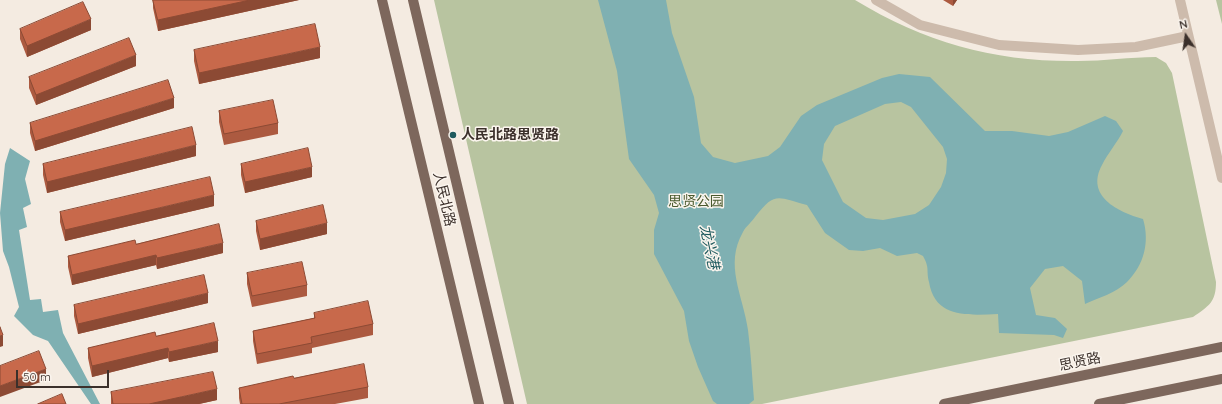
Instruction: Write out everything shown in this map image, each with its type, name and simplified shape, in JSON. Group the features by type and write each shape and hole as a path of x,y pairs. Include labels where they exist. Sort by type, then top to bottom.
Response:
{"main road":[{"name":"人民北路","path":"382,0 480,404"},
{"name":"人民北路","path":"413,0 509,404"},
{"name":"思贤路","path":"944,404 1222,346"},
{"path":"1098,404 1222,379"}],"street":[{"path":"876,0 920,24 999,45 1078,50 1136,46 1188,36"},
{"path":"1180,0 1222,178"}],"green space":[{"name":"思贤公园","path":"434,0 855,0 908,28 962,47 990,53 1018,58 1088,61 1156,57 1166,63 1172,73 1216,282 1215,294 1210,303 1193,317 762,404 527,404"},
{"path":"1216,0 1222,0 1222,24"}],"water":[{"name":"龙兴港","path":"598,0 666,0 672,33 694,97 701,143 713,157 735,163 768,156 780,147 801,116 817,105 882,78 899,74 930,77 985,131 1012,131 1049,136 1068,132 1105,116 1116,121 1123,131 1102,165 1098,176 1098,186 1101,194 1115,207 1143,219 1146,236 1144,253 1138,268 1123,286 1085,304 1082,281 1063,266 1045,269 1030,288 1036,315 1055,318 1067,329 1063,338 1054,335 999,333 998,314 965,314 946,309 938,303 932,294 927,267 923,256 917,253 897,256 880,248 863,251 849,250 825,233 807,205 783,198 777,198 767,203 744,230 735,256 736,280 748,330 754,400 749,404 717,404 713,401 698,367 689,341 684,311 654,254 654,230 659,213 654,195 629,159 617,71","holes":["901,102 911,107 943,147 947,159 946,173 941,187 929,205 915,214 883,220 866,218 843,202 822,160 824,144 835,126 885,104"]},
{"path":"10,148 30,161 25,179 31,204 23,208 27,227 19,230 30,300 41,299 43,312 58,310 63,333 100,404 91,404 48,341 33,335 14,316 19,307 9,267 3,251 0,213 5,164"}],"building":[{"path":"153,0 250,0 158,20"},
{"path":"83,2 91,19 27,46 20,29"},
{"path":"315,24 320,47 199,73 194,50"},
{"path":"129,38 136,55 36,95 29,77"},
{"path":"168,80 174,98 35,141 30,123"},
{"path":"273,100 278,123 224,134 219,111"},
{"path":"192,127 196,145 47,182 43,164"},
{"path":"308,148 312,167 245,182 241,164"},
{"path":"210,177 214,195 65,230 60,212"},
{"path":"323,205 327,223 260,239 256,221"},
{"path":"219,224 223,243 157,258 156,255 72,275 68,256 135,240 136,244"},
{"path":"302,262 307,285 252,296 247,273"},
{"path":"204,275 208,293 78,324 74,305"},
{"path":"368,301 373,324 311,337 312,343 257,354 253,331 315,318 314,313"},
{"path":"214,323 218,341 169,352 168,348 92,366 88,348 155,332 156,336"},
{"path":"0,327 3,335 0,336"},
{"path":"39,351 46,369 0,386 0,366"},
{"path":"364,364 368,387 279,404 242,404 239,388 293,376 294,378"},
{"path":"213,372 217,389 149,404 113,404 111,392"},
{"path":"62,394 66,404 38,404"}],"place":[{"name":"人民北路思贤路","path":"453,135"}]}
